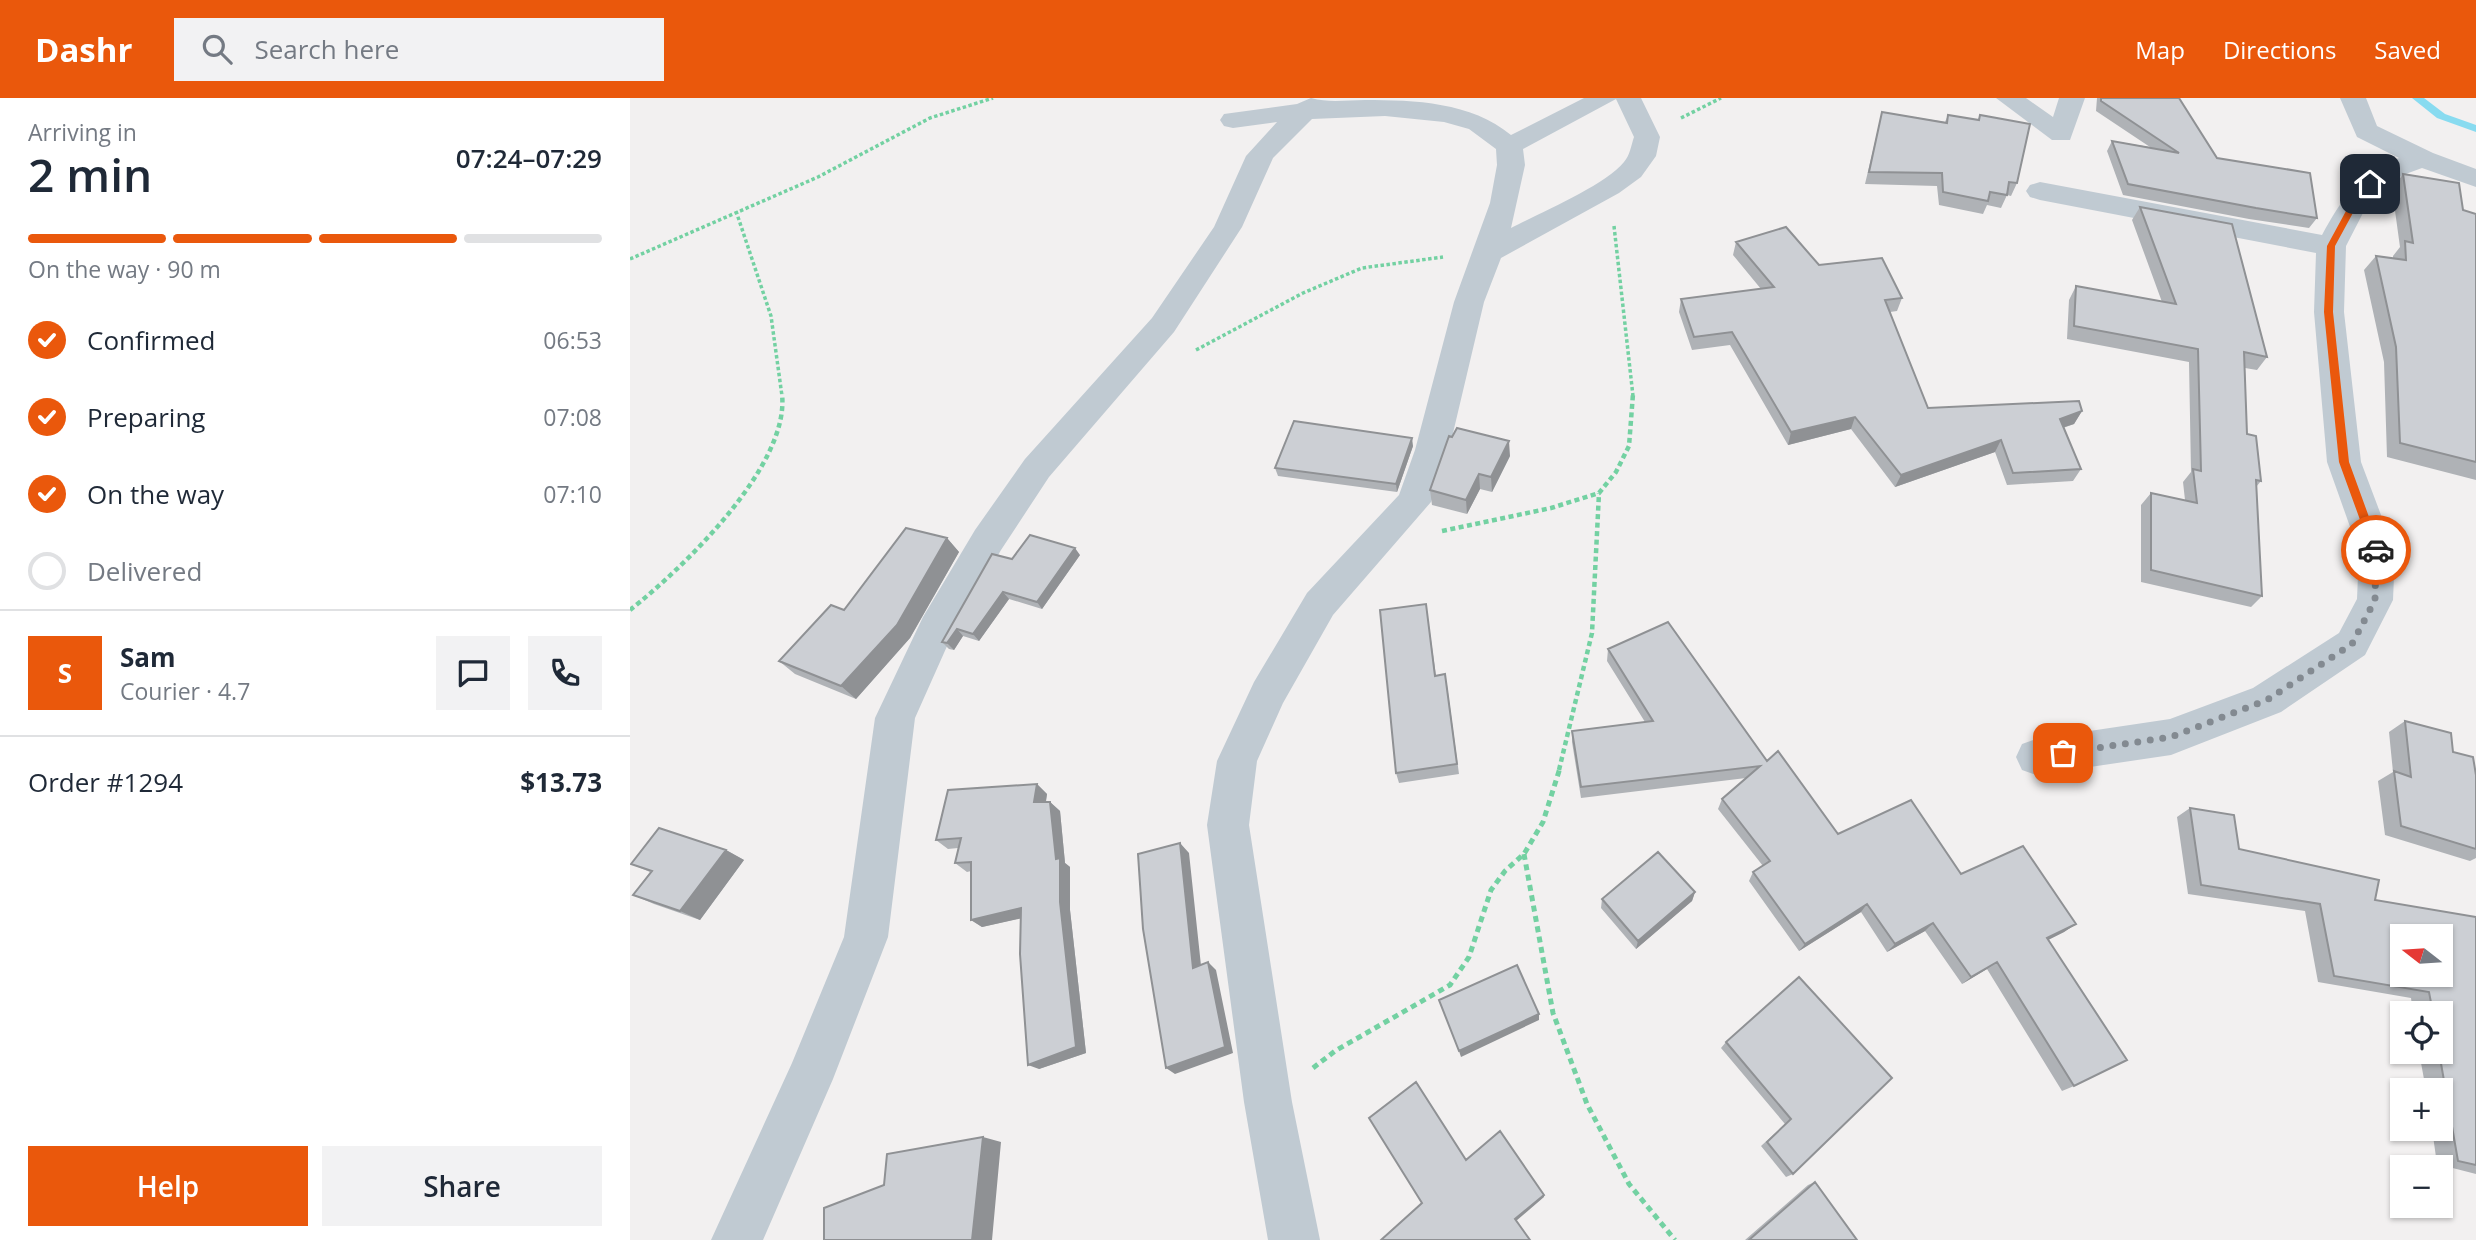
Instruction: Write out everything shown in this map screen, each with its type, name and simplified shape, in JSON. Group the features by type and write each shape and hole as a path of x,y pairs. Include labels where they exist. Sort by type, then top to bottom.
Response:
{"street":[{"path":"1509,146 1604,98"},
{"path":"1489,252 1609,187 1631,171 1642,156 1647,137 1628,98"},
{"path":"2009,98 2061,134 2072,98"},
{"path":"2353,98 2366,131 2423,159 2476,179"},
{"path":"1233,120 1313,104 1399,106 1450,113 1476,122 1509,146"},
{"path":"737,1240 809,1079 866,937 895,718 936,628 988,540 1037,468 1163,325 1204,266 1228,227 1260,156 1277,136 1313,104"},
{"path":"1294,1240 1268,1102 1228,825 1237,761 1268,694 1320,604 1414,502 1432,450 1469,302 1489,252 1509,177 1509,146"},
{"path":"2036,757 2171,737 2267,700 2352,644 2375,600 2377,552 2344,462 2329,312 2331,246 2350,211 2370,184 2393,169 2423,159"},
{"path":"2040,191 2331,246"}],"path":[{"path":"630,258 818,177 930,118 993,98"},
{"path":"1376,545 1551,508 1599,493 1616,472 1629,446 1633,390 1609,187"},
{"path":"630,610 682,562 734,505 766,460 783,413 780,365 770,311 754,256 736,211"},
{"path":"1194,351 1303,293 1362,268 1489,252"},
{"path":"1268,1102 1335,1051 1450,985 1469,957 1491,890 1504,871 1524,854 1543,822 1554,789 1592,633 1599,493"},
{"path":"1524,854 1553,1013 1587,1104 1629,1184 1675,1240"}],"building":[{"path":"2101,98 2179,98 2217,158 2310,173 2317,218 2128,184 2112,141 2179,153 2101,101"},
{"path":"1882,112 1947,123 1948,115 1979,120 1980,115 2030,124 2017,183 2009,182 2007,195 1990,192 1988,201 1943,192 1942,173 1869,172"},
{"path":"2403,174 2459,183 2463,210 2476,214 2476,462 2400,443 2396,347 2376,256 2406,260 2405,241 2413,243"},
{"path":"2140,207 2232,224 2267,357 2244,352 2247,434 2256,436 2261,481 2256,480 2262,596 2151,570 2151,493 2197,503 2193,469 2201,471 2198,349 2074,326 2076,286 2176,304"},
{"path":"1786,227 1819,265 1882,258 1902,298 1885,300 1928,408 2079,401 2082,411 2060,419 2081,469 2013,473 2001,440 1901,475 1855,417 1791,432 1732,332 1694,337 1681,299 1774,287 1736,242"},
{"path":"1294,421 1412,438 1396,484 1275,468"},
{"path":"1457,428 1509,441 1491,477 1479,474 1466,500 1430,490 1449,436 1452,437"},
{"path":"906,528 947,538 897,625 841,686 779,661 831,605 844,610"},
{"path":"1030,535 1075,548 1037,602 1003,592 973,634 957,629 947,643 942,642 992,554 1012,559"},
{"path":"1426,604 1435,676 1445,674 1457,764 1396,773 1380,610"},
{"path":"1668,622 1767,761 1778,751 1838,834 1911,800 1961,874 2023,846 2076,924 2047,938 2127,1060 2074,1086 1997,962 1971,977 1933,923 1895,944 1867,904 1805,944 1753,872 1770,861 1722,799 1760,766 1581,787 1572,731 1653,721 1608,649"},
{"path":"2405,721 2451,733 2453,752 2473,757 2476,775 2476,849 2401,826 2394,771 2411,777"},
{"path":"1037,784 1034,802 1050,802 1056,859 1060,858 1060,902 1076,1047 1028,1065 1020,954 1021,908 971,920 971,862 955,863 961,838 936,840 948,790"},
{"path":"2190,808 2234,815 2239,849 2379,880 2375,900 2476,917 2476,1165 2458,1161 2453,1132 2453,1078 2444,1078 2441,1064 2453,1064 2453,1001 2431,1001 2429,992 2399,987 2454,987 2454,924 2390,924 2390,985 2334,976 2320,904 2201,885"},
{"path":"659,828 726,850 680,911 633,895 652,871 631,864"},
{"path":"1180,843 1193,968 1208,962 1225,1047 1166,1068 1143,929 1138,854"},
{"path":"1658,852 1695,892 1638,941 1602,899"},
{"path":"1517,965 1539,1014 1459,1051 1439,1000"},
{"path":"1799,977 1892,1078 1793,1174 1767,1142 1791,1119 1726,1042"},
{"path":"1416,1082 1466,1160 1500,1131 1544,1195 1515,1219 1530,1240 1381,1240 1422,1203 1369,1118"},
{"path":"983,1137 972,1240 824,1240 824,1208 884,1185 887,1154"},
{"path":"1815,1182 1857,1240 1749,1240"}],"waterway":[{"path":"2417,98 2441,116 2476,129"}],"way so far":[{"path":"2063,753 2171,737 2267,700 2352,644 2375,600 2376,550"}],"route":[{"path":"2370,184 2350,211 2331,246 2329,312 2344,462 2376,550"}]}
